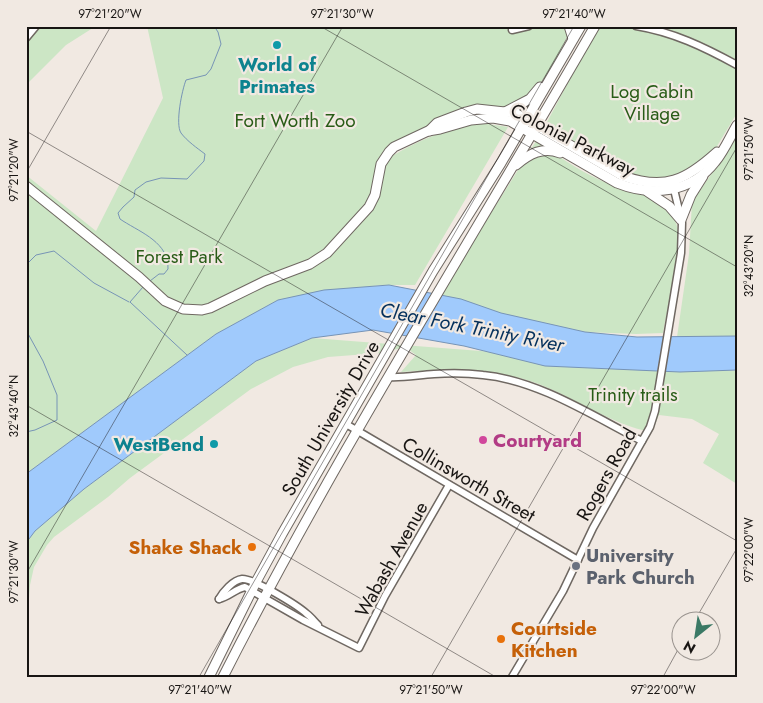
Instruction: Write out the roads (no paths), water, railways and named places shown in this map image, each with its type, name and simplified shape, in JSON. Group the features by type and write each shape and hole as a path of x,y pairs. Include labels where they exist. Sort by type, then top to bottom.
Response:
{"main road":[{"path":"569,26 573,39"},
{"name":"South University Drive","path":"211,675 256,582 387,349 433,271 501,163 581,26"},
{"name":"South University Drive","path":"223,677 263,598 405,347 595,26"},
{"path":"506,112 530,99 535,94 550,70 565,53"},
{"name":"Colonial Parkway","path":"428,131 437,123 477,109 515,113 524,123 617,184 646,191 673,185"},
{"name":"Colonial Parkway","path":"26,186 139,277 169,304 183,309 202,310 210,308 265,281 310,264 327,253 369,207 375,195 381,164 389,152 405,141 428,131 484,118 524,123"},
{"path":"673,185 694,180 706,172 716,162 737,125"},
{"name":"Colonial Parkway","path":"535,130 623,176 636,181 673,185"},
{"path":"673,185 722,150"},
{"path":"509,172 526,157 539,151 554,151 578,160"},
{"path":"646,191 669,206 681,220 691,195 706,172"},
{"path":"387,349 381,366 382,374 388,377"}],"street":[{"path":"26,38 36,26"},
{"path":"512,30 529,26"},
{"path":"636,26 682,38 737,65"},
{"name":"Rogers Road","path":"512,677 563,591 593,528 650,427 655,410 680,253 681,220 673,185"},
{"path":"388,377 465,374 485,375 518,382 550,394 642,441"},
{"name":"Collinsworth Street","path":"346,424 578,560"},
{"name":"Wabash Avenue","path":"320,628 360,648 385,596 449,485"},
{"path":"239,579 246,579 256,582 307,613 320,628 302,620 245,587 225,598 219,599 222,593 239,579"}],"water":[{"name":"Clear Fork Trinity River","path":"389,285 461,299 501,313 585,332 637,337 737,336 737,370 680,372 545,366 464,346 373,330 312,338 256,361 84,489 35,531 26,543 26,474 216,334 278,300 324,290"}],"waterway":[{"path":"150,281 159,274 164,274 168,269 164,252 153,240 120,219 118,213 134,197 135,190 146,182 161,178 187,179 204,161 205,154 189,142 181,133 179,129 179,115 186,80 206,75 211,69 221,44 218,32 214,26"},
{"path":"26,265 36,255 54,251 94,283 129,302"},
{"path":"143,287 130,302 187,355"},
{"path":"26,330 43,361 57,395 57,420 26,432"}],"place":[{"name":"World of Primates","path":"277,45"},
{"name":"Courtyard","path":"483,440"},
{"name":"WestBend","path":"214,444"},
{"name":"Shake Shack","path":"252,547"},
{"name":"University Park Church","path":"576,566"},
{"name":"Courtside Kitchen","path":"501,639"}],"park label":[{"name":"Log Cabin Village","path":"652,102"},
{"name":"Fort Worth Zoo","path":"295,120"},
{"name":"Forest Park","path":"179,256"},
{"name":"Trinity trails","path":"633,394"}]}
